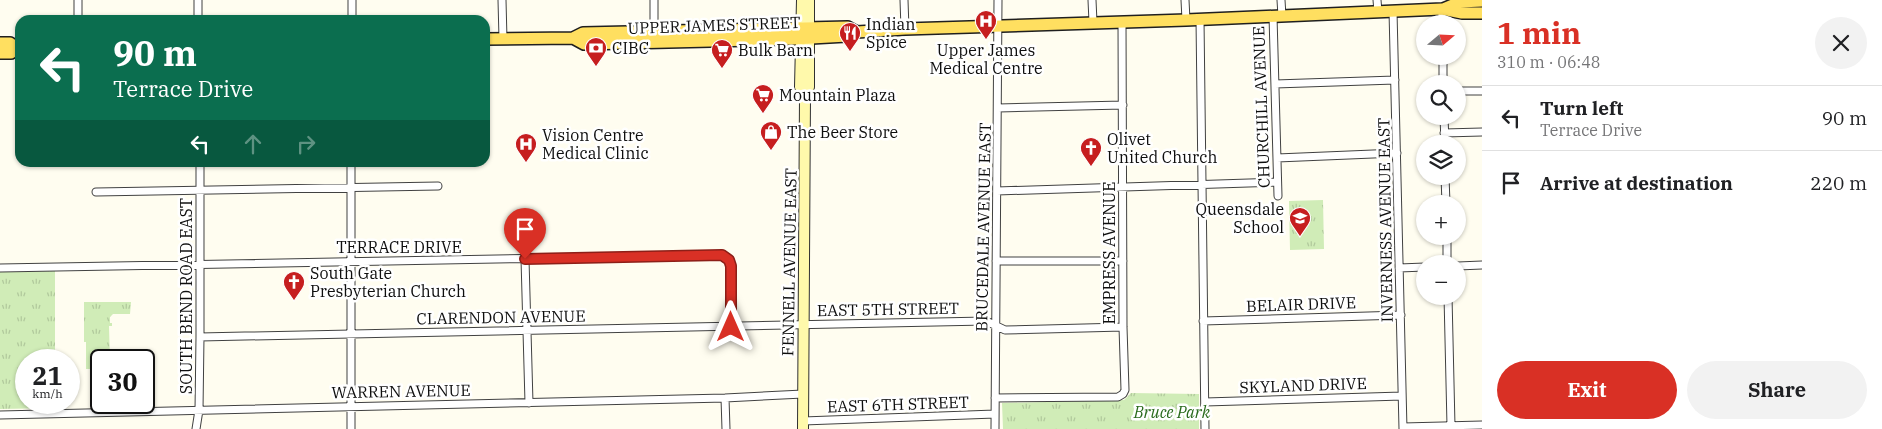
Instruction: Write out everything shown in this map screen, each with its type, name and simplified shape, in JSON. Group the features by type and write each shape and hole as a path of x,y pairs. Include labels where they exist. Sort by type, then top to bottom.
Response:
{"main road":[{"path":"802,0 805,34"},
{"path":"805,34 809,0"},
{"path":"1442,9 1460,2 1482,1"},
{"name":"UPPER JAMES STREET","path":"573,38 584,44 805,34 848,27 857,32 1442,9"},
{"path":"1442,9 1462,13 1482,12"},
{"name":"UPPER JAMES STREET","path":"490,39 573,38 583,33 654,31 805,34"},
{"name":"FENNELL AVENUE EAST","path":"803,425 805,96 800,87 805,34"},
{"path":"0,50 10,43 15,46"}],"street":[{"path":"78,0 78,15"},
{"path":"198,0 198,15"},
{"path":"352,0 352,15"},
{"path":"502,0 503,39"},
{"path":"654,0 654,31"},
{"path":"904,0 905,29"},
{"name":"BRUCEDALE AVENUE EAST","path":"995,429 998,0"},
{"path":"1092,0 1093,22"},
{"path":"1185,0 1186,20"},
{"name":"CHURCHILL AVENUE","path":"1278,196 1275,84 1277,16 1281,0"},
{"path":"1377,0 1378,12"},
{"path":"1442,9 1442,15"},
{"name":"INVERNESS AVENUE EAST","path":"1394,11 1403,428"},
{"path":"1200,19 1205,429"},
{"name":"EMPRESS AVENUE","path":"995,398 1118,397 1125,390 1122,21"},
{"path":"1275,84 1395,80"},
{"path":"1466,91 1482,90"},
{"path":"998,108 1123,104"},
{"path":"1444,125 1444,133 1482,132"},
{"path":"1277,158 1397,153"},
{"name":"SOUTH BEND ROAD EAST","path":"196,429 199,410 200,167"},
{"path":"351,167 351,429"},
{"path":"997,191 1277,182"},
{"path":"96,192 438,186"},
{"name":"TERRACE DRIVE","path":"0,268 722,255 729,260 731,266 731,327"},
{"path":"525,259 529,403"},
{"path":"996,260 1123,261"},
{"path":"1466,266 1482,265"},
{"path":"1399,268 1416,267"},
{"path":"1448,305 1451,426"},
{"name":"BELAIR DRIVE","path":"1203,321 1400,315"},
{"name":"EAST 5TH STREET","path":"803,325 986,321 1005,330 1123,326"},
{"name":"CLARENDON AVENUE","path":"200,337 803,325"},
{"name":"WARREN AVENUE","path":"0,416 725,398 803,394"},
{"name":"SKYLAND DRIVE","path":"1205,402 1402,396"},
{"path":"725,398 726,429"},
{"name":"EAST 6TH STREET","path":"803,425 995,414"},
{"path":"1403,428 1482,425"}],"green space":[{"path":"1323,200 1324,249 1290,250 1289,201"},
{"path":"55,271 55,349 15,349 15,409 0,409 0,272"},
{"path":"84,302 131,302 130,314 113,314 110,317 112,326 109,326 110,349 90,349 90,369 86,369 86,342 84,342"},
{"name":"Bruce Park","path":"1131,393 1199,394 1199,429 1003,429 1002,403 1124,400"}],"place":[{"name":"Upper James Medical Centre","path":"986,40"},
{"name":"Indian Spice","path":"850,52"},
{"name":"CIBC","path":"596,67"},
{"name":"Bulk Barn","path":"722,69"},
{"name":"Mountain Plaza","path":"763,114"},
{"name":"The Beer Store","path":"771,151"},
{"name":"Vision Centre Medical Clinic","path":"526,163"},
{"name":"Olivet United Church","path":"1091,167"},
{"name":"Queensdale School","path":"1300,237"},
{"name":"South Gate Presbyterian Church","path":"294,301"}],"route":[{"path":"525,259 722,255 729,260 731,266 731,327"}]}
